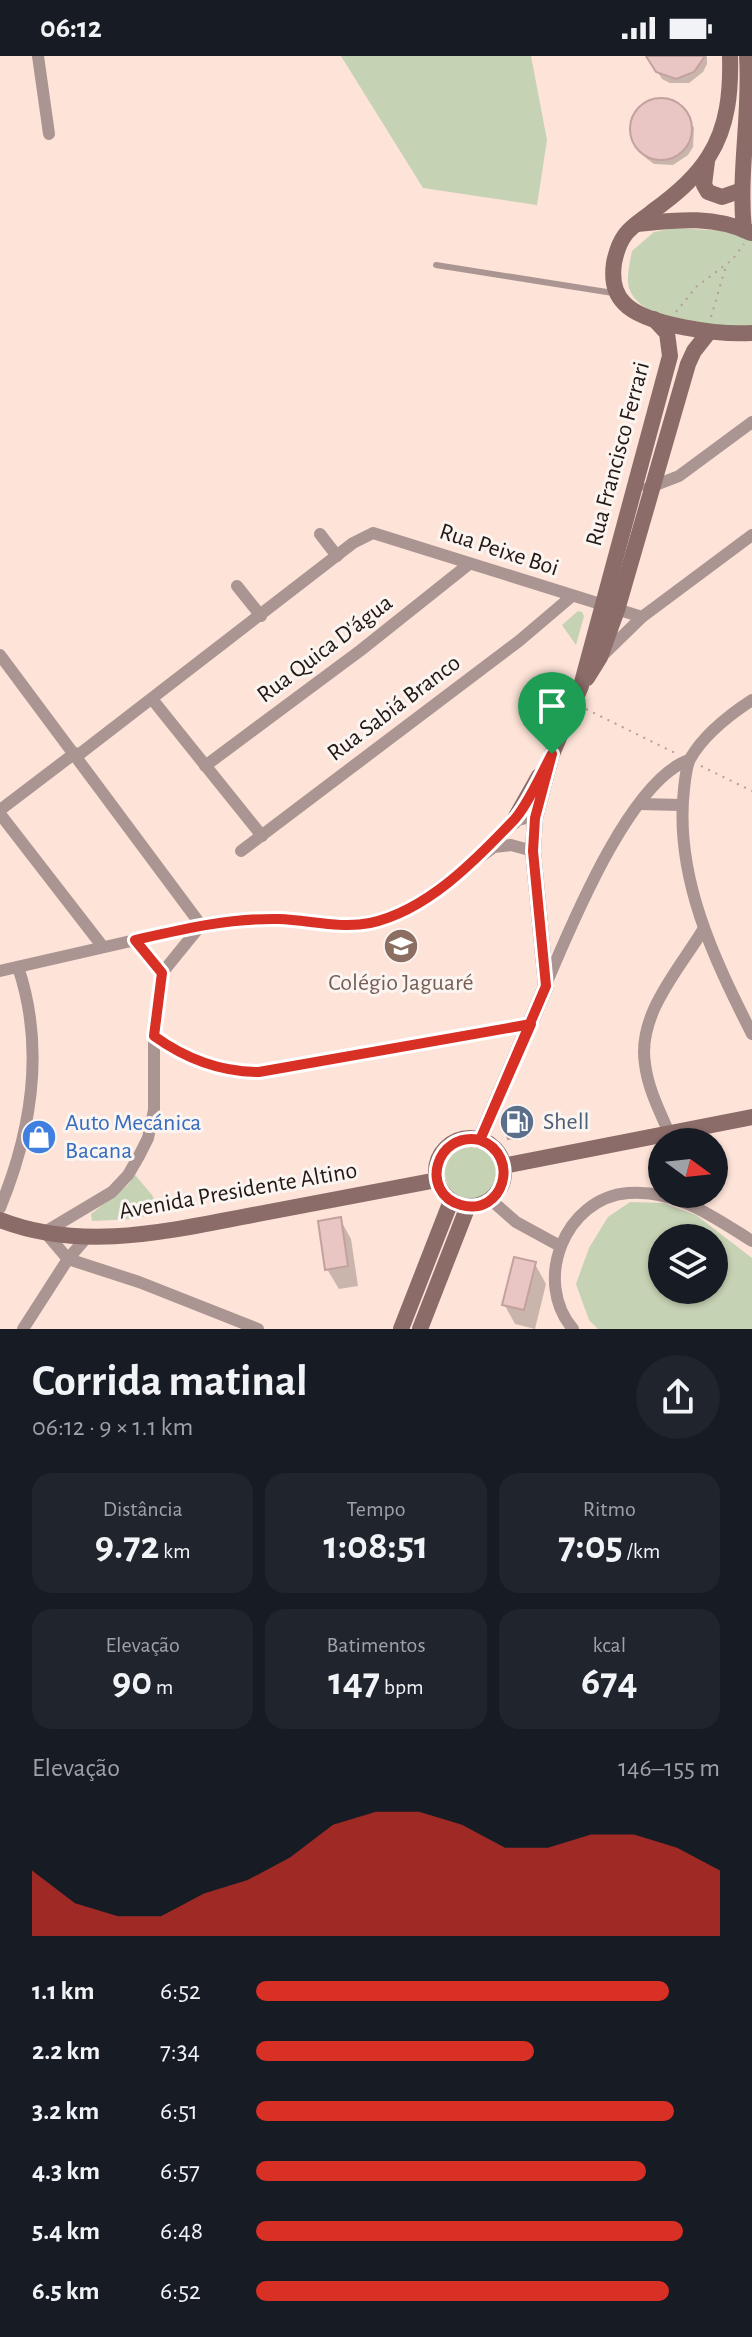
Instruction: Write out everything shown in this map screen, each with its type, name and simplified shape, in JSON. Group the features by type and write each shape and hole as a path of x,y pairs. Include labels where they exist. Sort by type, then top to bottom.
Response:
{"main road":[{"path":"730,56 724,126 708,159 682,188 622,238 616,255 613,282 625,305 654,319 709,332 752,333"},
{"path":"637,224 710,220 748,232 747,56"},
{"path":"708,159 704,185 708,192 722,197 747,192"},
{"name":"Rua Francisco Ferrari","path":"609,608 634,487 670,356 667,333 654,319"},
{"name":"Rua Francisco Ferrari","path":"609,608 652,488 688,364 709,332"},
{"path":"581,686 600,657 609,608"},
{"path":"513,822 552,754 575,703 609,608"},
{"path":"480,1140 546,986 533,851 535,818 552,754"},
{"path":"702,1128 752,1117"},
{"path":"466,1139 480,1140 495,1149 503,1166 502,1184 491,1200 480,1205 468,1206 451,1201 437,1180 439,1159 447,1148 466,1139"},
{"path":"503,1166 648,1139"},
{"name":"Avenida Presidente Altino","path":"0,1220 45,1232 87,1237 151,1235 437,1180"},
{"path":"401,1329 451,1201"},
{"path":"420,1329 468,1206"}],"street":[{"path":"38,56 49,134"},
{"path":"634,487 652,488 679,476 752,422"},
{"name":"Rua Peixe Boi","path":"337,556 373,533 642,617"},
{"path":"103,947 0,812 337,556 320,534"},
{"path":"600,657 642,617 751,536"},
{"name":"Rua Quica D'água","path":"205,766 361,650 469,564"},
{"path":"237,586 261,616"},
{"name":"Rua Sabiá Branco","path":"241,851 519,641 572,596"},
{"path":"0,655 201,925"},
{"path":"152,699 262,836"},
{"path":"546,986 584,894 639,804 674,765 689,760 728,715 752,700"},
{"path":"689,760 682,805 683,842 703,930 752,1034"},
{"path":"639,804 682,805"},
{"path":"0,971 240,919 281,919 346,926 370,923 413,906 481,854 513,822 524,817 535,818"},
{"path":"481,854 502,845 533,851"},
{"path":"201,925 162,973 154,1036 154,1110 148,1138 139,1156 128,1175 112,1192 45,1232 68,1259 114,1273 256,1329"},
{"path":"667,1128 645,1065 646,1039 659,999 703,930"},
{"path":"135,940 162,973"},
{"path":"0,1208 30,1109 34,1071 26,992 18,967"},
{"path":"154,1036 177,1052 221,1070 259,1072 531,1024"},
{"path":"573,1329 559,1307 554,1289 555,1266 560,1246 581,1214 601,1199 628,1193 662,1195 702,1210 752,1241"},
{"path":"491,1200 516,1222 560,1246"},
{"path":"23,1329 68,1259 87,1237"}],"lane":[{"path":"436,265 617,294"}],"path":[{"path":"654,319 669,319 696,287 742,249 748,232"},
{"path":"709,332 726,265"},
{"path":"575,703 752,791"}],"green space":[{"path":"341,56 531,56 547,140 537,205 423,188"},
{"path":"675,228 727,231 752,240 752,325 721,327 683,322 649,310 636,300 628,284 632,251 654,232"},
{"path":"578,611 584,616 576,645 562,625"},
{"path":"471,1147 489,1155 497,1173 489,1191 471,1199 453,1191 445,1173 453,1155"},
{"path":"135,1175 152,1195 161,1212 134,1219 92,1221 91,1214 128,1185"},
{"path":"630,1202 648,1203 648,1208 677,1208 696,1215 708,1224 648,1224 648,1304 728,1304 728,1240 752,1258 752,1329 598,1329 589,1320 576,1284 589,1248 608,1217"}],"building":[{"path":"646,56 705,56 694,72 676,79 656,72"},
{"path":"655,98 667,98 683,107 690,117 690,141 683,151 667,160 655,160 635,146 630,135 630,123 644,103"},
{"name":"Shell","path":"528,1113 531,1128 526,1128 527,1136 508,1139 503,1117"},
{"path":"341,1217 348,1266 325,1270 318,1221"},
{"path":"514,1257 536,1262 524,1310 502,1305"}],"place":[{"name":"Colégio Jaguaré","path":"401,946"},
{"name":"Shell","path":"517,1122"},
{"name":"Auto Mecánica Bacana","path":"39,1137"}],"route":[{"path":"552,754 513,822 481,854 413,906 370,923 346,926 281,919 240,919 135,940 162,973 154,1036 177,1052 221,1070 259,1072 531,1024 480,1140 473,1138 453,1143 442,1153 437,1166 440,1188 451,1201 468,1206 491,1200 502,1184 502,1160 495,1149 480,1140 505,1082 531,1024 546,986 533,851 535,818 552,754"}]}
